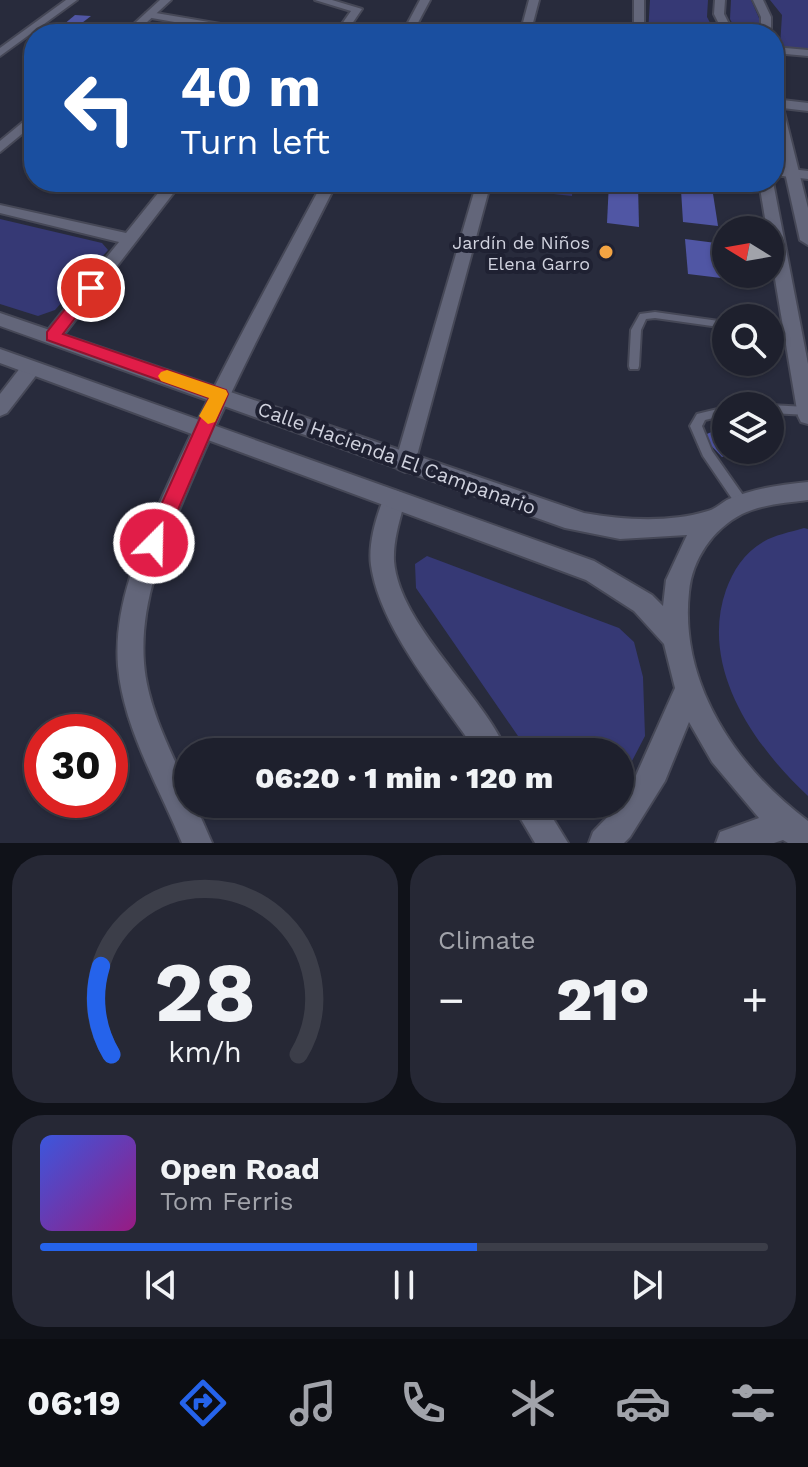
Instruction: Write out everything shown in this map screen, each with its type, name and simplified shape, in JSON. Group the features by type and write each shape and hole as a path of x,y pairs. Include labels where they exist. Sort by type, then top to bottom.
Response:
{"street":[{"path":"39,24 72,0"},
{"path":"140,24 166,0"},
{"path":"320,0 357,9 347,24"},
{"path":"412,24 425,0"},
{"path":"528,24 534,0"},
{"path":"639,0 639,24"},
{"path":"720,0 719,14 724,24"},
{"path":"758,0 766,24"},
{"path":"150,15 203,24"},
{"path":"0,53 24,35"},
{"path":"0,39 24,44"},
{"path":"784,51 808,53"},
{"path":"784,103 808,107"},
{"path":"784,127 800,174 808,240"},
{"path":"0,148 24,128"},
{"path":"53,336 167,192"},
{"path":"197,843 142,707 132,669 130,624 142,571 201,431 325,192"},
{"path":"405,463 481,192"},
{"path":"768,192 808,413"},
{"path":"0,209 129,239"},
{"name":"Calle Hacienda El Campanario","path":"0,319 219,394 405,463 602,528 668,530 710,521"},
{"name":"Calle Hacienda El Campanario","path":"0,356 594,572 643,603 675,637"},
{"path":"0,408 31,368"},
{"path":"797,832 744,781 711,735 688,689 675,637 675,590 687,551 710,521 741,502 778,491 808,491"},
{"path":"394,500 384,540 383,565 387,583 401,613 484,738"},
{"path":"604,843 619,829 644,792 666,748 688,689"},
{"path":"536,818 553,843"},
{"path":"731,843 797,832"}],"lane":[{"path":"634,366 636,330 643,316 712,323"},
{"path":"784,334 793,336"},
{"path":"784,410 808,413"},
{"path":"712,414 701,417 696,426 712,460"},
{"path":"715,464 741,502"}],"shaded area":[{"path":"650,0 708,0 707,17 711,24 649,24"},
{"path":"731,0 751,0 759,24 733,24"},
{"path":"770,0 808,0 808,51 784,47 782,15"},
{"path":"535,192 572,192 572,196"},
{"path":"0,219 102,243 108,250 55,310 38,316 0,304"},
{"path":"808,529 808,796 769,754 751,729 726,676 720,648 720,619 726,590 740,563 756,546"},
{"path":"427,556 619,628 634,642 643,677 645,736 634,757 634,738 519,738 416,588 415,564"}],"building":[{"path":"75,15 91,16 81,24 64,24"},
{"path":"609,192 638,192 639,227 607,223"},
{"path":"681,192 713,194 716,216 712,216 712,225 683,222"},
{"path":"685,239 712,242 712,277 688,274"},
{"path":"712,432 712,446 702,436"}],"slow traffic":[{"path":"167,376 219,394 208,416"}],"place":[{"name":"Jardín de Niños Elena Garro","path":"606,252"}],"route":[{"path":"91,288 53,336 219,394 154,543"}]}
